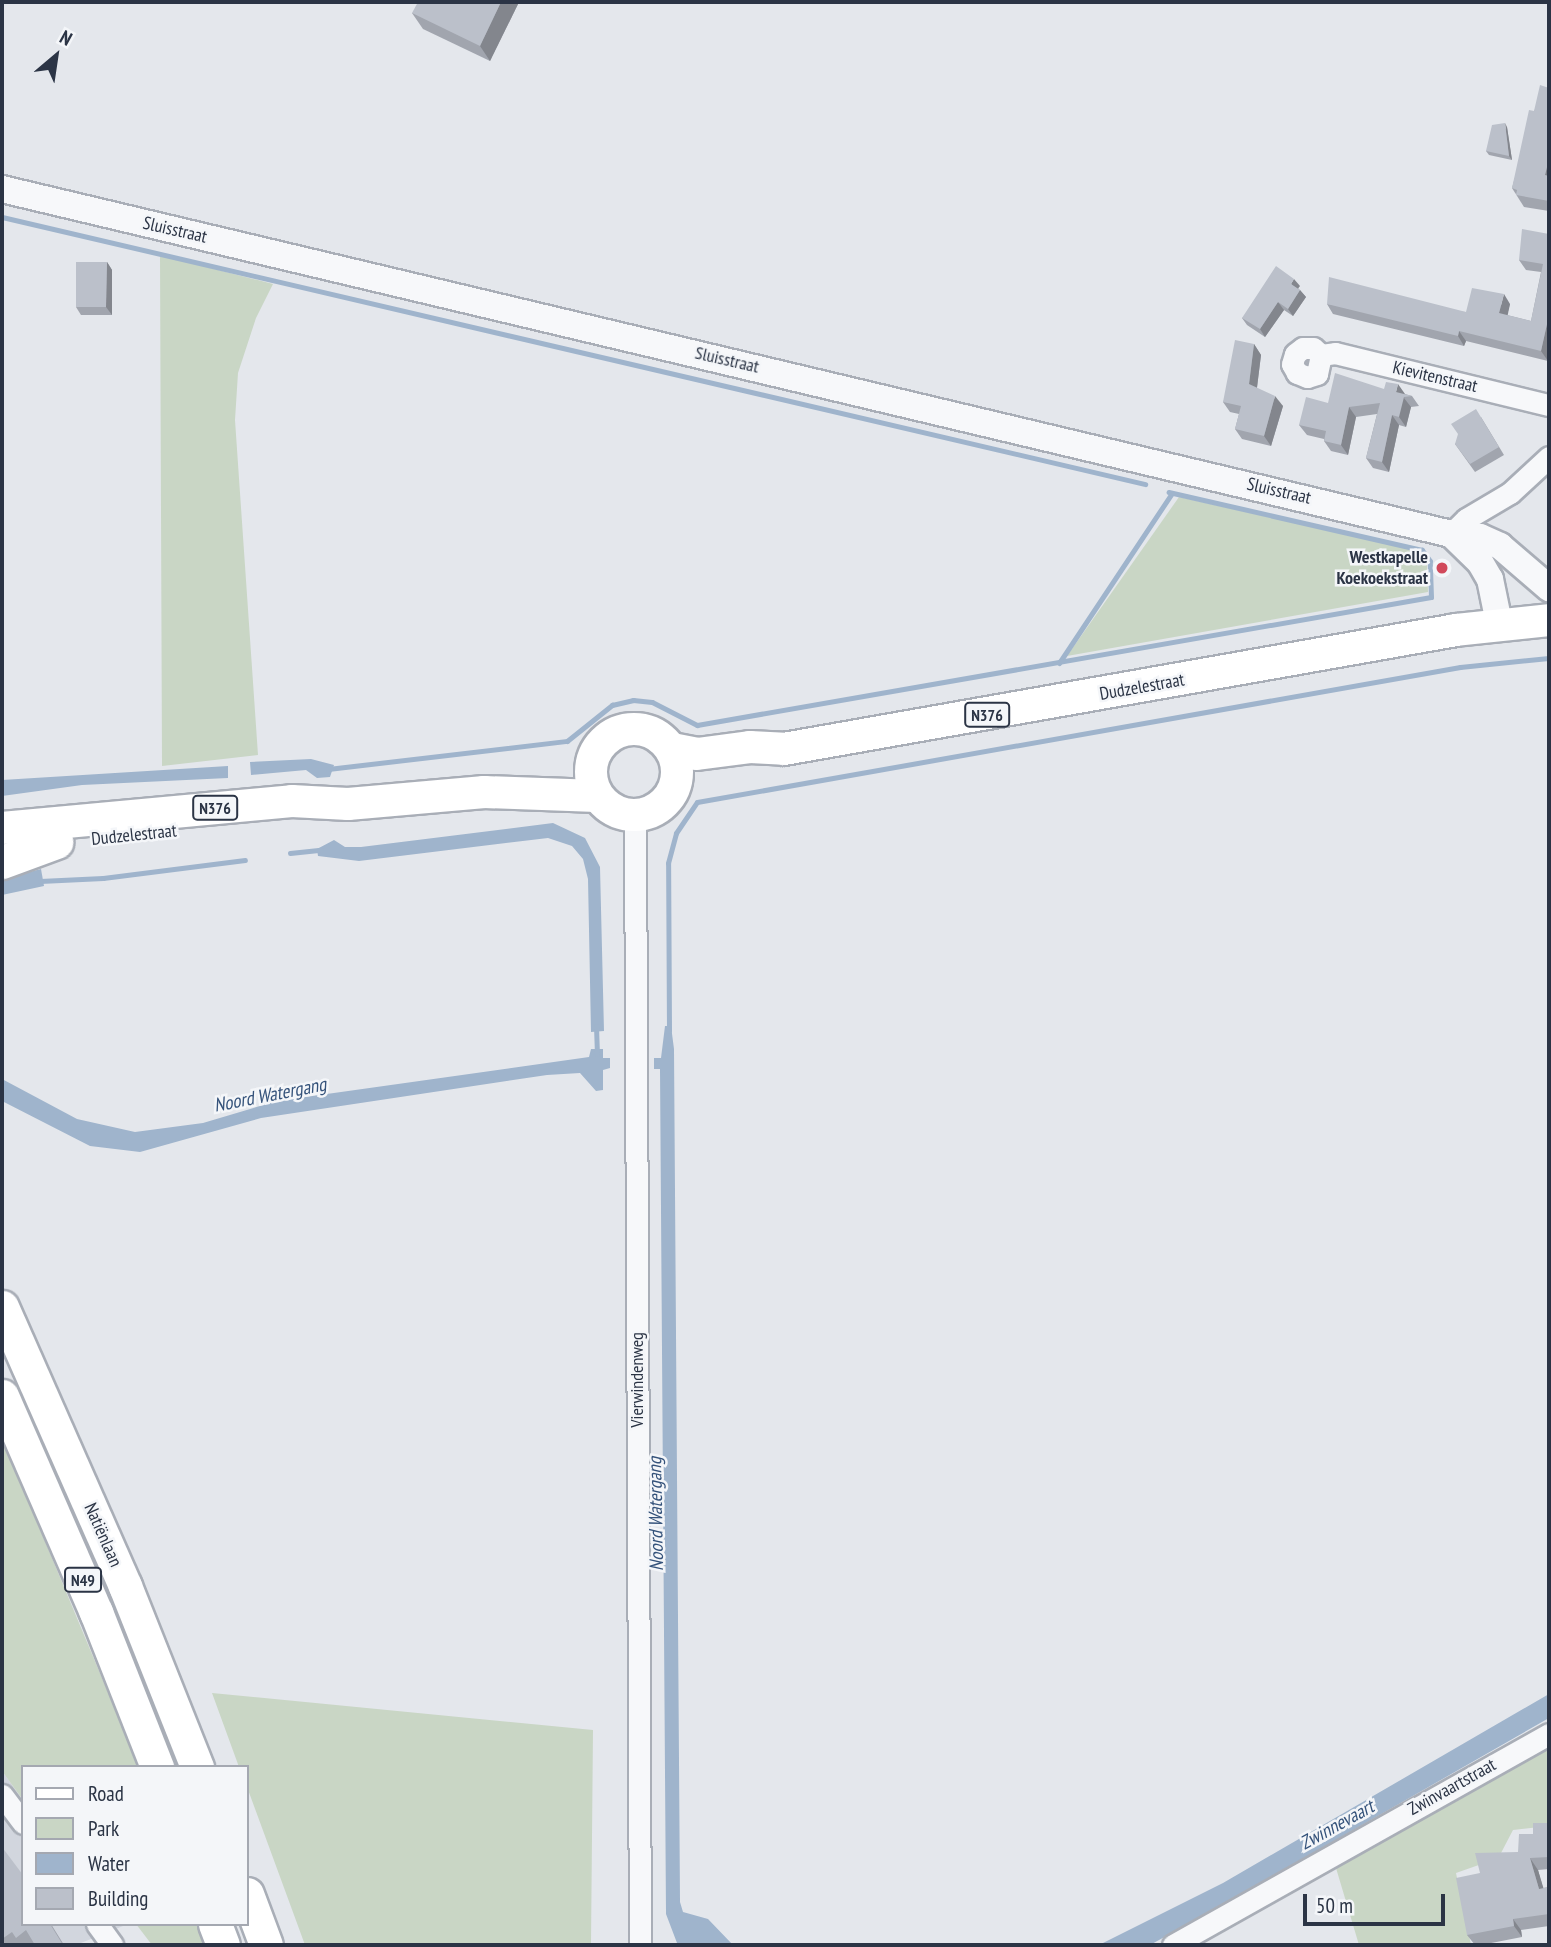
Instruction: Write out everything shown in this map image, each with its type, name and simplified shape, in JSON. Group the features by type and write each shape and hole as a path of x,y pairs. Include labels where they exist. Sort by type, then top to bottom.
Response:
{"highway":[{"path":"2,862 56,842"},
{"name":"Natiënlaan","path":"2,1307 125,1586 196,1765"},
{"name":"Natiënlaan","path":"2,1396 96,1612 156,1765"},
{"path":"248,1898 267,1945"},
{"path":"216,1926 223,1945"}],"main road":[{"name":"N376","path":"1499,623 1549,620"},
{"name":"Dudzelestraat","path":"672,750 696,754 750,747 784,750 1499,623"},
{"name":"N376","path":"592,761 612,734 628,729 660,737 672,750"},
{"path":"635,816 662,805 677,780 672,750"},
{"name":"Dudzelestraat","path":"677,780 753,765 784,750"},
{"name":"Dudzelestraat","path":"484,792 515,780 571,772 592,761"},
{"path":"592,761 597,796"},
{"name":"Dudzelestraat","path":"2,828 292,801 348,804 484,792 597,796"},
{"name":"N376","path":"597,796 620,813 635,816"},
{"name":"Dudzelestraat","path":"2,848 293,818 348,804"}],"street":[{"name":"Sluisstraat","path":"2,189 1451,534 1480,537 1500,546 1549,588"},
{"name":"Kievitenstraat","path":"1321,355 1335,354 1549,405"},
{"path":"1499,623 1490,579 1480,562 1451,534 1466,519 1510,493 1549,457"},
{"name":"Vierwindenweg","path":"635,816 640,1945"},
{"name":"Zwinvaartstraat","path":"1173,1945 1549,1734"},
{"path":"2,1795 21,1820"},
{"path":"98,1926 112,1945"}],"shaded area":[{"path":"2,1771 21,1797 21,1926 123,1926 76,1945 2,1945"}],"green space":[{"path":"160,255 273,284 256,318 238,373 235,420 258,755 162,766"},
{"path":"1179,497 1407,548 1420,553 1427,564 1428,592 1067,656"},
{"path":"2,1438 138,1765 21,1765 21,1797 2,1771"},
{"path":"212,1693 593,1730 591,1945 305,1945 248,1790 248,1765 238,1765"},
{"path":"1549,1738 1549,1826 1513,1830 1501,1853 1493,1860 1456,1873 1471,1945 1359,1945 1333,1858 1434,1812"},
{"path":"138,1926 198,1926 205,1945 152,1945"}],"water":[{"path":"311,759 334,765 330,777 317,778 306,770 251,775 250,762"},
{"path":"228,766 228,778 82,785 2,796 2,780"},
{"path":"553,823 585,838 600,867 604,1031 591,1032 588,879 583,859 572,846 548,838 359,861 318,856 317,849 334,840 345,847 361,847"},
{"path":"41,869 44,886 2,895 2,879"},
{"path":"665,1026 671,1026 674,1049 680,1902 683,1912 708,1919 733,1945 677,1943 666,1914 660,1069 654,1069 654,1058 661,1058"},
{"path":"591,1049 603,1049 603,1058 610,1058 610,1068 603,1070 603,1090 596,1091 580,1073 547,1075 261,1118 140,1152 90,1146 2,1101 2,1079 77,1119 135,1132 203,1123 277,1101 589,1057"},
{"name":"Zwinnevaart","path":"1549,1694 1549,1718 1233,1899 1150,1945 1099,1945 1223,1883"}],"building":[{"path":"418,2 501,2 480,46 412,13"},
{"path":"1540,85 1549,88 1549,159 1545,175 1549,176 1549,201 1516,195 1517,190 1512,188 1529,110 1534,111"},
{"path":"1505,123 1509,156 1486,151 1492,125"},
{"path":"1522,229 1549,234 1549,315 1541,351 1459,331 1458,336 1327,304 1329,277 1466,312 1472,288 1504,294 1499,313 1531,321 1543,264 1519,260"},
{"path":"76,262 107,262 106,307 76,307"},
{"path":"1276,266 1294,279 1291,284 1300,290 1288,309 1278,302 1260,329 1242,318"},
{"path":"1235,340 1254,344 1249,384 1275,396 1264,436 1235,429 1241,406 1223,402"},
{"path":"1335,373 1384,389 1386,382 1398,384 1396,392 1412,396 1404,397 1399,417 1392,415 1382,462 1366,458 1380,403 1349,407 1341,445 1324,441 1326,431 1299,425 1306,397 1328,403"},
{"path":"1476,409 1499,447 1470,464 1455,444 1458,434 1451,424"},
{"path":"1533,1823 1549,1823 1549,1857 1530,1858 1539,1889 1549,1887 1549,1914 1513,1919 1514,1926 1467,1935 1456,1878 1480,1873 1475,1853 1518,1852 1519,1834 1533,1834"},
{"path":"2,1847 21,1872 21,1926 51,1926 63,1945 35,1945 26,1930 16,1938 12,1932 2,1939"}],"waterway":[{"path":"2,217 1145,484"},
{"path":"328,769 567,741 612,705 633,700 652,702 697,725 1431,597 1430,561 1422,550 1169,492"},
{"path":"1059,663 1172,493"},
{"path":"669,1031 668,863 676,833 697,802 1460,667 1549,658"},
{"path":"290,853 321,850"},
{"path":"40,881 103,878 245,860"},
{"path":"596,1026 597,1054"}],"place":[{"name":"Westkapelle Koekoekstraat","path":"1442,568"}],"water label":[{"name":"Noord Watergang","path":"270,1095"},
{"name":"Noord Watergang","path":"656,1514"}]}
